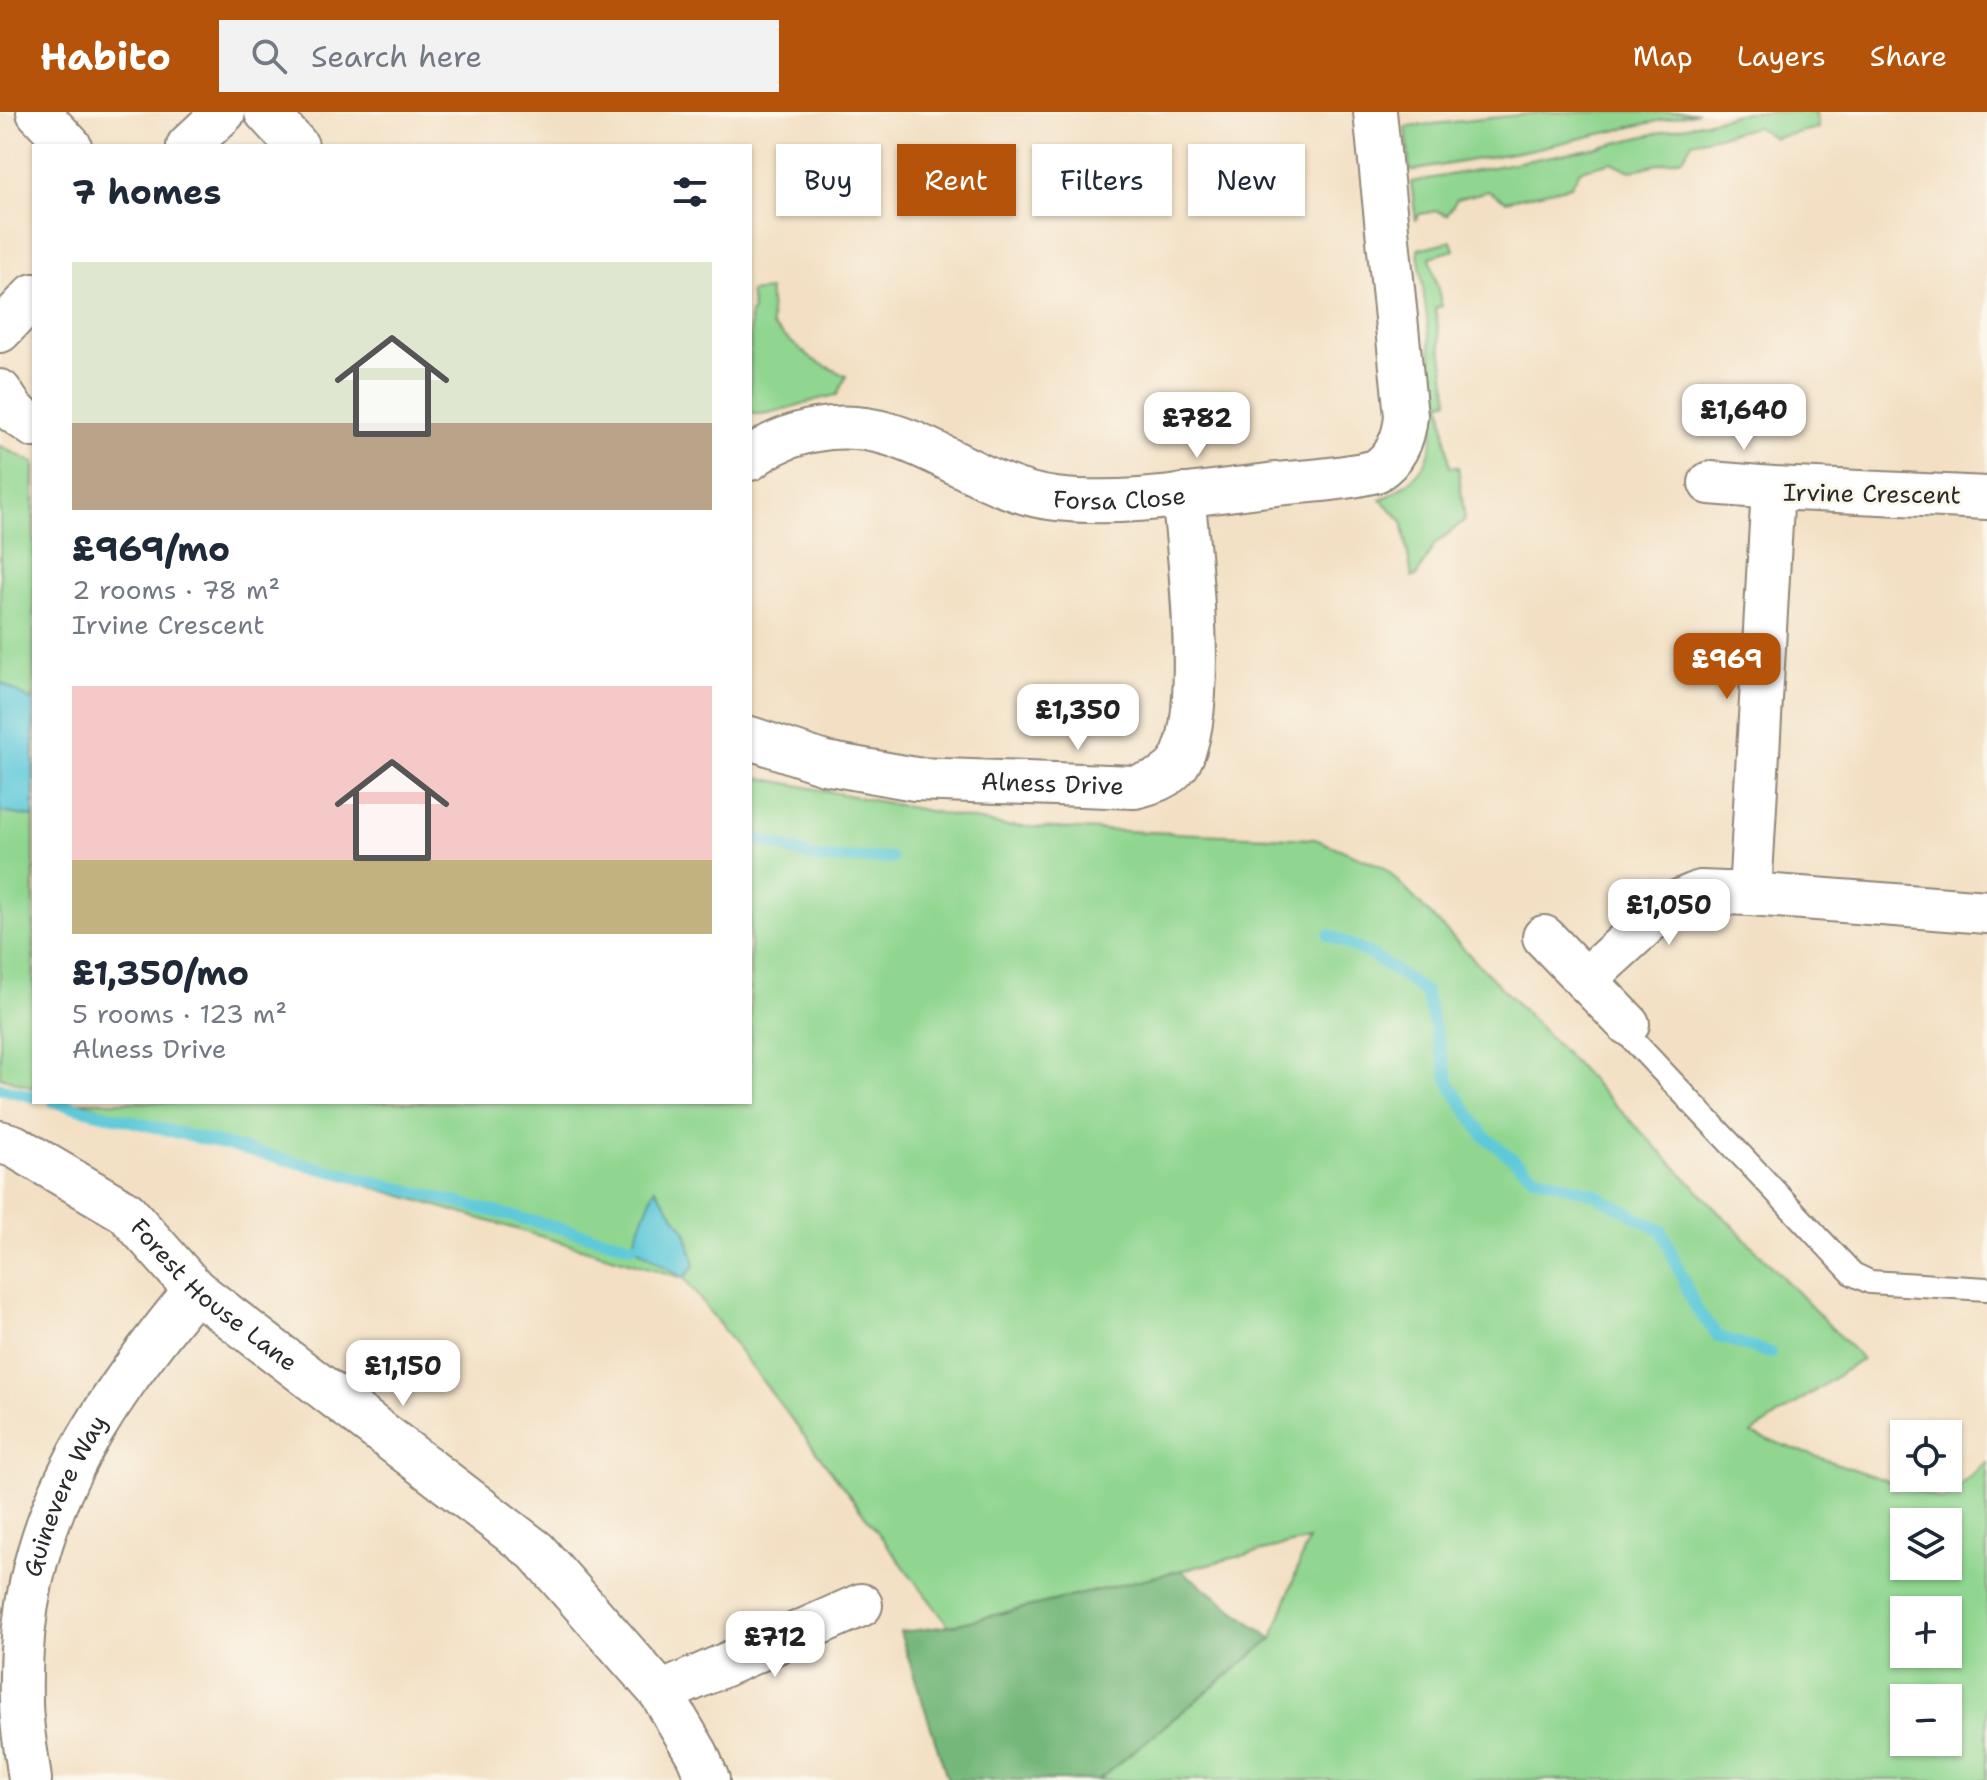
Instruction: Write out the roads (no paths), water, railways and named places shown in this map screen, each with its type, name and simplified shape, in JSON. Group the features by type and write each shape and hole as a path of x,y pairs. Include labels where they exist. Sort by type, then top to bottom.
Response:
{"street":[{"path":"38,112 68,144"},
{"path":"190,144 224,112"},
{"path":"266,112 295,144"},
{"name":"Forsa Close","path":"752,457 808,431 854,425 889,432 986,476 1039,496 1089,501 1183,495 1358,476 1387,464 1401,441 1406,416 1375,112"},
{"path":"0,331 32,297"},
{"path":"0,391 14,412 32,425"},
{"path":"1710,483 1773,488"},
{"name":"Irvine Crescent","path":"1750,894 1773,488 1987,498"},
{"name":"Alness Drive","path":"752,739 825,763 915,779 1135,787 1169,774 1177,765 1187,741 1195,640 1183,495"},
{"path":"1585,980 1665,907 1700,892 1987,912"},
{"path":"1544,937 1628,1024"},
{"name":"Forest House Lane","path":"0,1142 14,1146 126,1212 195,1290 536,1551 661,1693 697,1754 708,1780"},
{"name":"Guinevere Way","path":"30,1780 13,1611 38,1554 57,1495 100,1414 195,1290"},
{"path":"661,1693 861,1605"}],"lane":[{"path":"1628,1024 1631,1038 1853,1274 1870,1282 1987,1289"}],"water":[{"path":"0,682 32,701 32,817 0,812"},
{"path":"655,1188 686,1232 695,1265 684,1278 632,1246"}],"waterway":[{"path":"752,838 820,859 891,858"},
{"path":"1329,935 1372,955 1425,992 1450,1085 1483,1135 1534,1176 1594,1194 1662,1231 1696,1309 1719,1337 1770,1353"},
{"path":"0,1088 32,1096"},
{"path":"62,1104 632,1246"}]}
